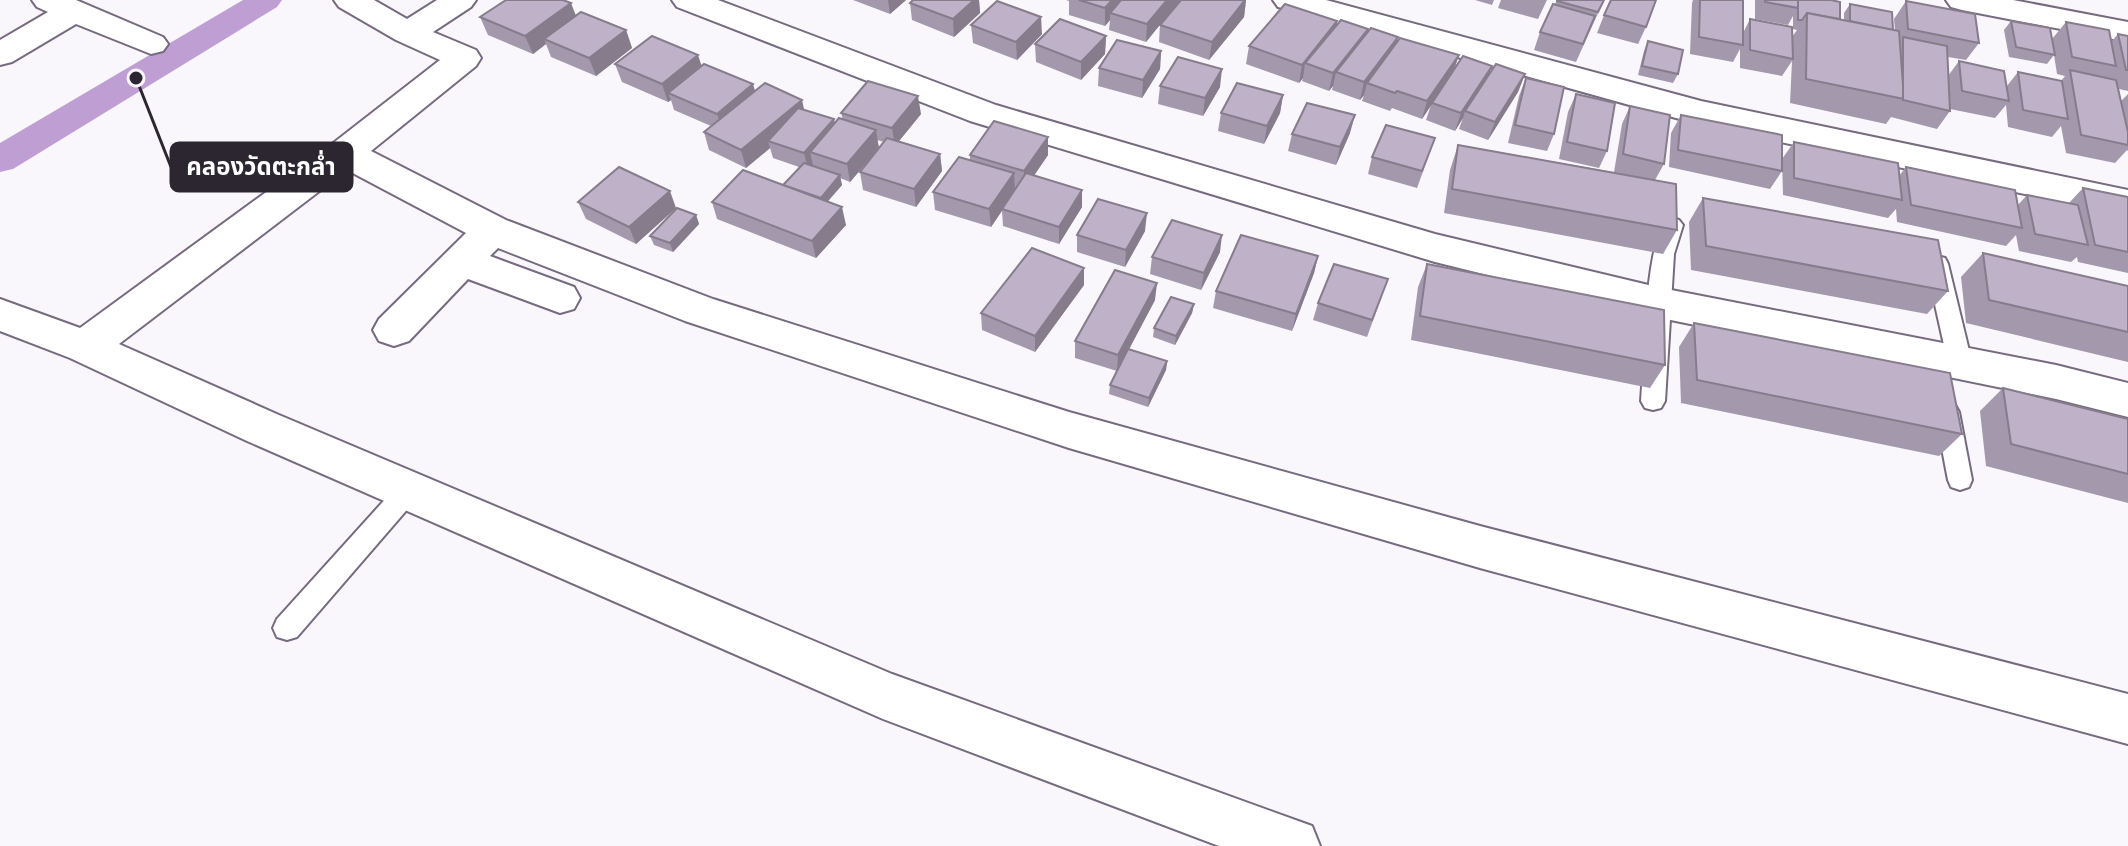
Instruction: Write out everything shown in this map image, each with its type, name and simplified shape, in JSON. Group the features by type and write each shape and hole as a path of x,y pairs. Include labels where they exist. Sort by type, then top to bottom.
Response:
{"street":[{"path":"85,347 345,153 464,58 408,33 350,0"},
{"path":"408,33 460,0"},
{"path":"688,0 983,113 1435,248 1661,303 1948,360 2128,400"},
{"path":"1289,0 1701,113 2128,203"},
{"path":"1962,0 2128,32"},
{"path":"0,54 61,5 151,44"},
{"path":"345,153 477,245 560,298"},
{"path":"394,330 477,245"},
{"path":"477,245 699,310 1069,430 1480,547 2128,719"},
{"path":"0,314 85,347 408,491 883,695 1292,846"}],"lane":[{"path":"1653,401 1663,254 1675,212"},
{"path":"1936,261 1960,480"},
{"path":"287,628 408,491"}],"building":[{"path":"506,0 563,0 571,3 525,36 480,17"},
{"path":"913,0 974,0 953,19 910,3"},
{"path":"1079,0 1112,0 1105,8"},
{"path":"1121,0 1167,0 1147,24 1110,13"},
{"path":"1181,0 1245,0 1212,42 1160,25"},
{"path":"1557,0 1604,0 1598,12"},
{"path":"1611,0 1656,0 1646,27 1604,15"},
{"path":"1700,0 1743,0 1743,45 1699,37"},
{"path":"1798,0 1798,8 1765,2"},
{"path":"1798,0 1840,2 1840,19 1807,13 1802,20 1798,20"},
{"path":"997,1 1041,17 1016,42 971,25"},
{"path":"1906,1 1975,14 1979,43 1908,29"},
{"path":"1285,4 1337,21 1302,65 1249,46"},
{"path":"1553,4 1595,16 1583,44 1540,32"},
{"path":"1850,4 1892,12 1893,30 1850,21"},
{"path":"581,12 626,30 589,58 544,39"},
{"path":"1807,13 1899,31 1904,99 1806,79"},
{"path":"1060,19 1106,36 1081,62 1035,44"},
{"path":"1750,19 1792,27 1793,59 1750,50"},
{"path":"1341,20 1368,29 1333,73 1305,63"},
{"path":"2011,21 2050,28 2055,55 2016,47"},
{"path":"2066,22 2109,30 2116,66 2072,57"},
{"path":"1371,28 1398,37 1364,82 1336,72"},
{"path":"2118,34 2128,36 2128,70 2126,70"},
{"path":"652,36 698,55 662,84 615,64"},
{"path":"1903,37 1947,46 1950,111 1903,100"},
{"path":"1400,38 1459,55 1427,101 1367,83"},
{"path":"1117,40 1161,51 1143,80 1099,68"},
{"path":"1648,41 1683,50 1678,74 1642,66"},
{"path":"1463,56 1492,66 1461,113 1432,103"},
{"path":"1178,57 1222,69 1205,98 1160,86"},
{"path":"1959,61 2004,71 2009,101 1962,91"},
{"path":"704,64 753,84 717,114 668,93"},
{"path":"1496,64 1525,74 1495,122 1465,111"},
{"path":"2070,70 2116,80 2128,145 2081,135"},
{"path":"2018,72 2062,81 2068,119 2023,110"},
{"path":"1526,78 1564,87 1554,134 1515,125"},
{"path":"868,81 918,96 892,128 841,113"},
{"path":"765,83 802,100 741,150 704,132"},
{"path":"1237,83 1283,95 1267,126 1221,113"},
{"path":"1576,94 1615,103 1607,151 1567,142"},
{"path":"1307,103 1355,115 1340,147 1292,134"},
{"path":"1630,106 1670,115 1664,164 1623,154"},
{"path":"798,108 834,119 804,153 768,141"},
{"path":"1681,115 1782,135 1782,171 1678,150"},
{"path":"839,118 876,130 847,164 810,152"},
{"path":"994,121 1048,137 1024,171 970,155"},
{"path":"1386,125 1435,138 1422,171 1372,157"},
{"path":"887,138 940,154 914,189 860,172"},
{"path":"1794,142 1898,163 1902,200 1794,178"},
{"path":"1458,145 1676,184 1677,230 1452,189"},
{"path":"959,157 1014,173 989,209 933,192"},
{"path":"804,163 840,175 821,198 783,185"},
{"path":"619,167 670,191 629,227 578,202"},
{"path":"1906,167 2015,190 2022,228 1911,205"},
{"path":"743,170 842,207 812,241 712,202"},
{"path":"1026,173 1082,190 1059,227 1002,209"},
{"path":"2083,188 2128,197 2128,252 2095,245"},
{"path":"2027,195 2078,205 2088,245 2035,234"},
{"path":"1703,198 1938,240 1948,291 1706,246"},
{"path":"1098,199 1147,213 1126,250 1077,235"},
{"path":"677,208 696,215 670,243 650,236"},
{"path":"1172,220 1222,235 1204,273 1152,257"},
{"path":"1241,235 1318,256 1296,314 1216,291"},
{"path":"1032,248 1084,268 1035,336 981,313"},
{"path":"1983,253 2128,286 2128,332 1989,300"},
{"path":"1334,264 1388,279 1372,320 1318,303"},
{"path":"1427,264 1664,310 1665,365 1420,316"},
{"path":"1115,270 1157,283 1118,355 1075,341"},
{"path":"1171,297 1194,304 1176,336 1154,328"},
{"path":"1694,323 1950,373 1962,434 1697,380"},
{"path":"1128,349 1167,361 1149,398 1110,385"},
{"path":"2003,388 2128,419 2128,474 2011,444"}],"waterway":[{"path":"0,160 266,0"}],"place":[{"name":"คลองวัดตะกล่ำ","path":"136,78"}]}
